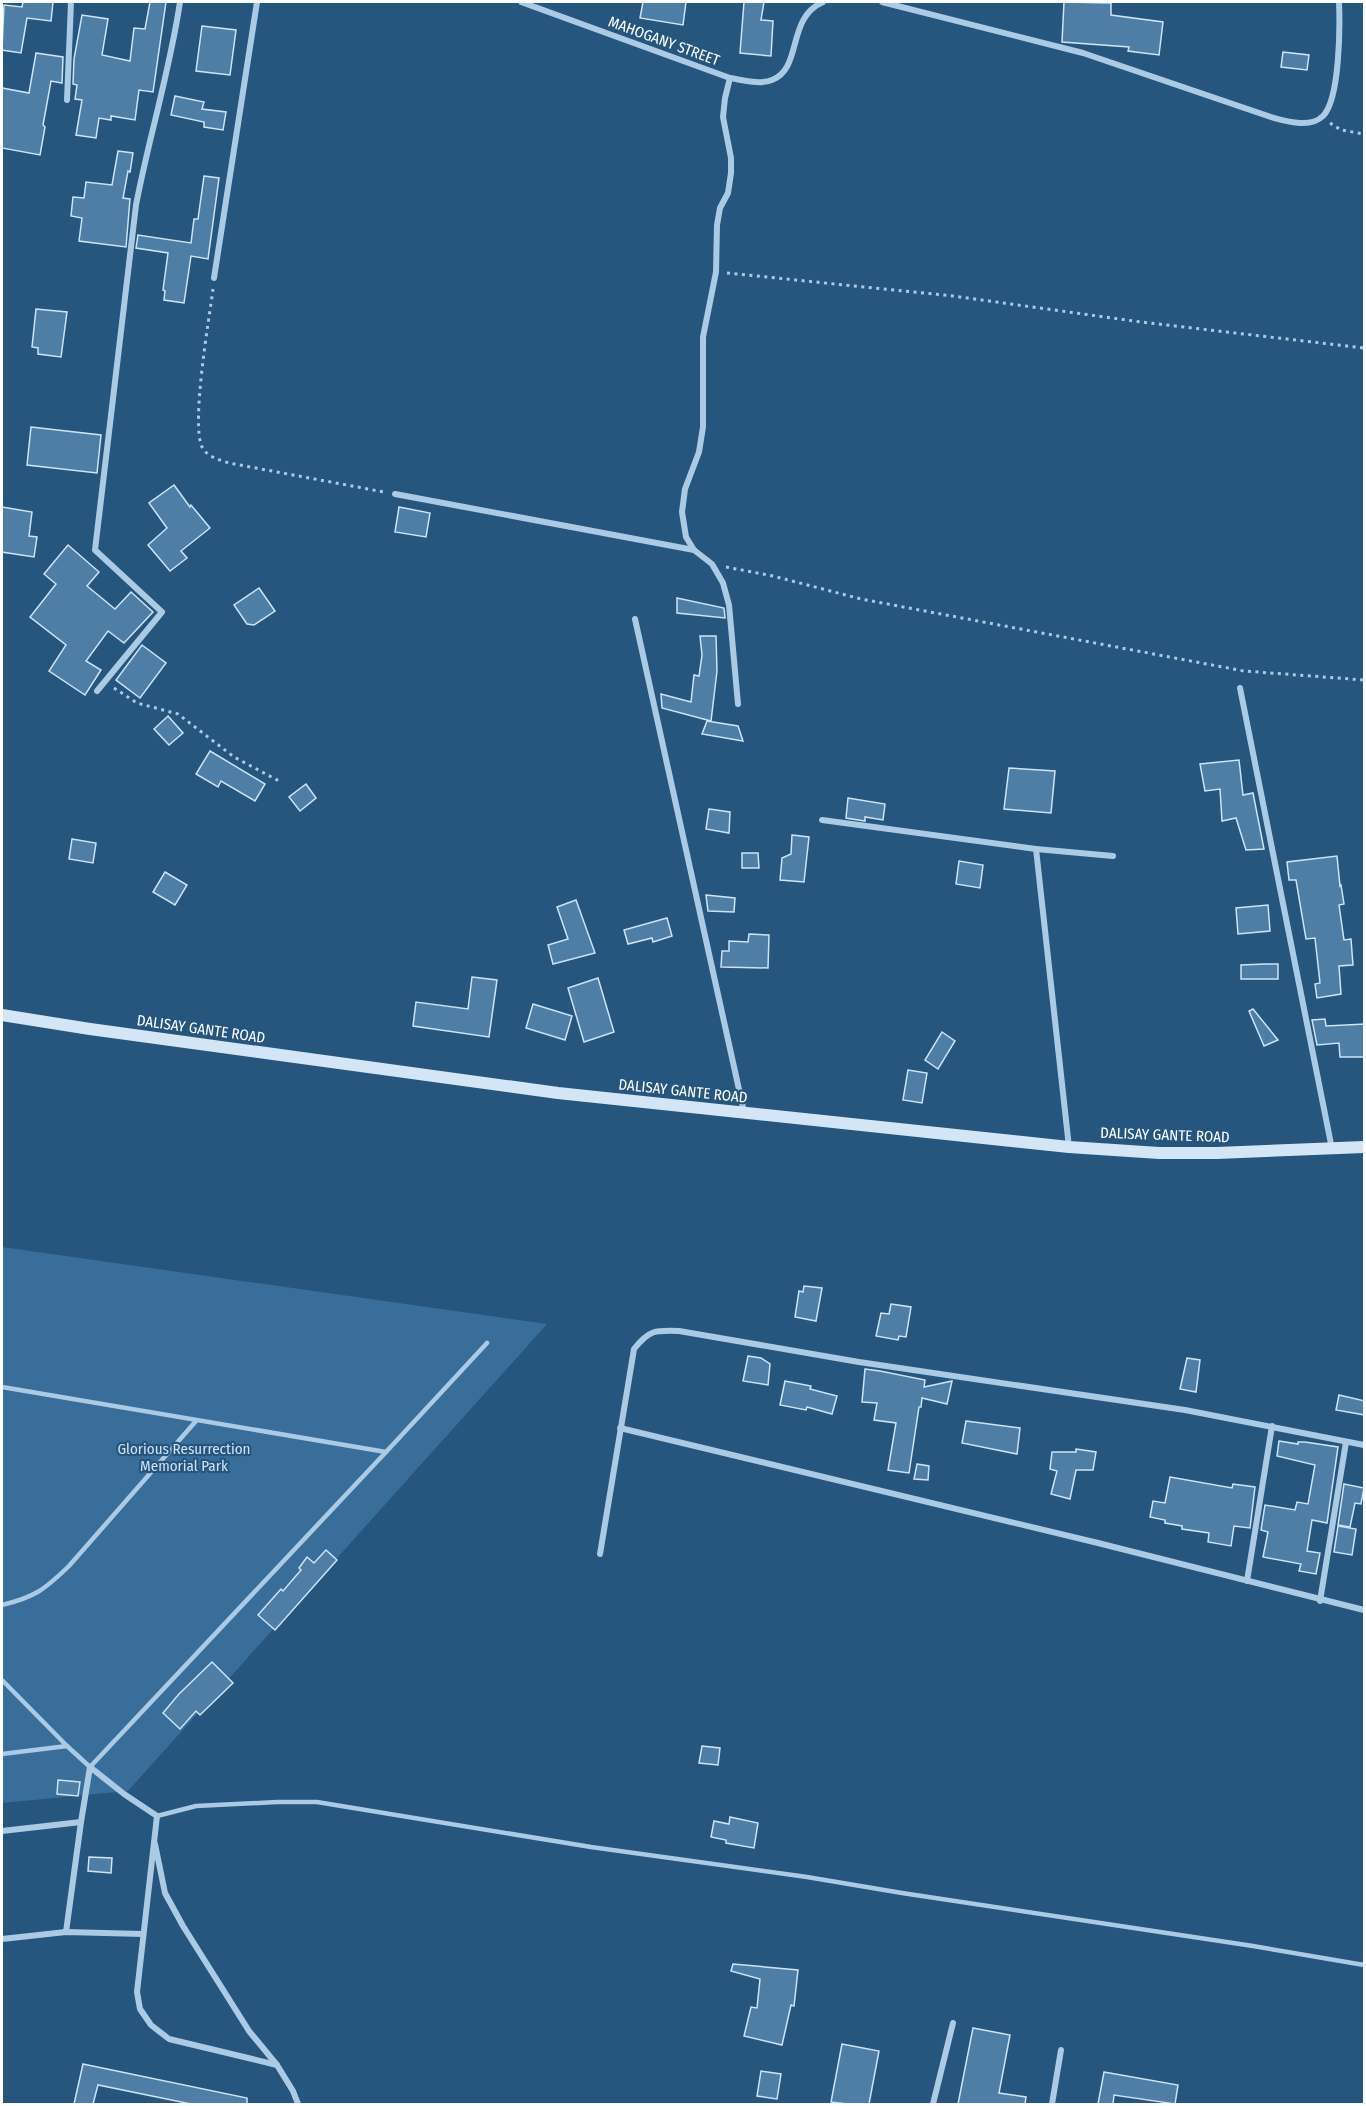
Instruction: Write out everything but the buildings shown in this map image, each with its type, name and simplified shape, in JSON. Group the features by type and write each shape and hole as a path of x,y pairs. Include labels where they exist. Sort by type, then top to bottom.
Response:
{"main road":[{"name":"DALISAY GANTE ROAD","path":"2,1015 558,1094 1069,1147 1217,1154 1365,1147"}],"street":[{"path":"67,100 71,2"},
{"path":"97,691 162,612 95,549 136,205 146,154 168,71 180,2"},
{"path":"214,278 257,2"},
{"name":"MAHOGANY STREET","path":"521,2 730,78 756,82 772,80 783,72 793,53 800,22 812,7 823,2"},
{"path":"882,2 1083,53 1281,120 1305,123 1316,121 1324,116 1330,106 1335,80 1340,22 1339,2"},
{"path":"730,78 723,117 731,158 731,173 728,193 720,208 717,225 716,272 703,337 703,427 699,452 685,489 682,512 686,537 694,550 712,564 723,583 729,605 738,704"},
{"path":"395,494 694,550"},
{"path":"635,619 744,1112"},
{"path":"1240,688 1332,1149"},
{"path":"822,820 1036,849 1113,856"},
{"path":"1036,849 1069,1147"},
{"path":"600,1554 634,1349 645,1335 659,1330 679,1331 859,1362 1174,1408 1365,1445"},
{"path":"1247,1581 1272,1426"},
{"path":"620,1428 960,1509 1365,1611"},
{"path":"1320,1600 1346,1442"},
{"path":"66,1932 90,1767 157,1816 137,1992 140,2009 150,2025 169,2039 277,2065"},
{"path":"2,1831 81,1822"},
{"path":"153,1837 165,1893 178,1918 249,2031 277,2065 298,2104"},
{"path":"2,1939 66,1932 143,1934"},
{"path":"933,2104 953,2024"},
{"path":"1052,2104 1061,2050"}],"lane":[{"path":"2,1680 90,1767 487,1343"},
{"path":"2,1387 386,1452"},
{"path":"2,1605 27,1598 50,1585 196,1421"},
{"path":"2,1754 67,1746"},
{"path":"157,1816 196,1806 317,1802 591,1847 807,1877 1365,1965"}],"path":[{"path":"1324,116 1341,130 1365,134"},
{"path":"716,272 953,296 1141,322 1365,348"},
{"path":"214,278 198,410 198,433 202,449 213,458 230,463 395,494"},
{"path":"712,564 773,576 861,598 1244,671 1365,680"},
{"path":"105,682 137,703 178,714 234,757 279,781"}],"green space":[{"name":"Glorious Resurrection Memorial Park","path":"2,1247 547,1324 128,1791 2,1803"}]}
